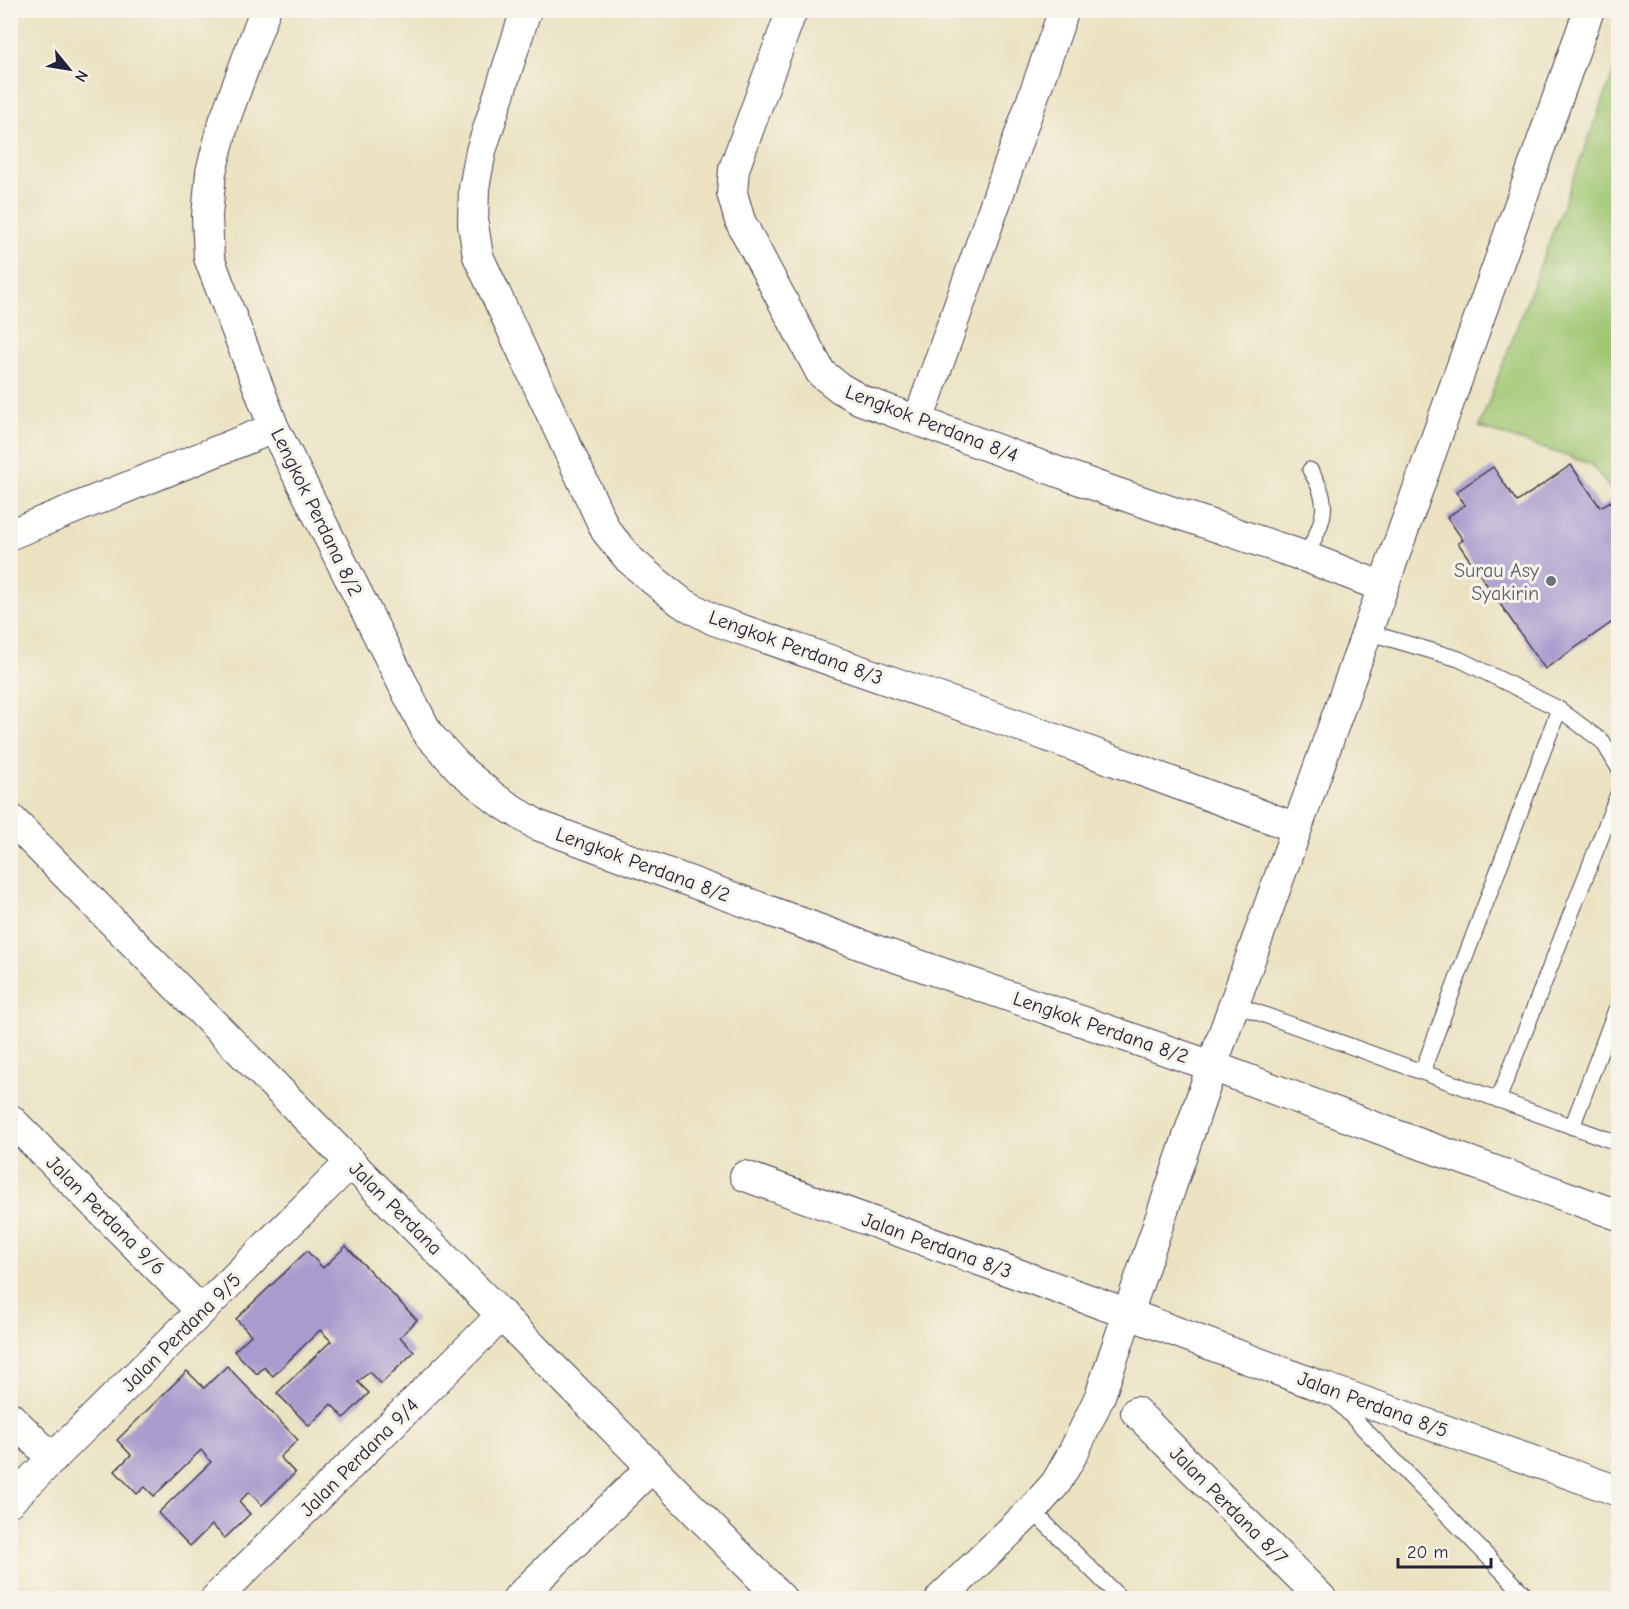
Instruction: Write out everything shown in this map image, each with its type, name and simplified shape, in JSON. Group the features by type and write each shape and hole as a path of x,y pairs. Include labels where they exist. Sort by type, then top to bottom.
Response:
{"street":[{"name":"Lengkok Perdana 8/2","path":"265,10 224,122 211,172 207,216 209,258 274,428 428,735 462,771 496,800 537,825 864,946 1212,1066 1618,1215"},
{"name":"Lengkok Perdana 8/3","path":"526,10 479,161 474,188 473,224 478,256 606,531 630,559 681,603 714,620 1017,725 1297,828"},
{"name":"Lengkok Perdana 8/4","path":"792,10 734,169 732,193 740,221 821,373 840,388 861,400 1105,489 1306,557 1383,587"},
{"path":"918,421 1064,10"},
{"path":"941,1599 1032,1510 1056,1483 1100,1396 1212,1066 1589,10"},
{"path":"11,534 274,428"},
{"name":"Jalan Perdana","path":"10,818 782,1599"},
{"name":"Jalan Perdana 9/6","path":"10,1119 201,1311"},
{"name":"Jalan Perdana 9/5","path":"10,1501 351,1162"},
{"name":"Jalan Perdana 8/3","path":"745,1176 1129,1314"},
{"name":"Jalan Perdana 8/5","path":"1129,1314 1325,1388 1618,1491"},
{"name":"Jalan Perdana 9/4","path":"216,1599 502,1315"},
{"name":"Jalan Perdana 8/7","path":"1136,1412 1321,1599"},
{"path":"10,1417 52,1459"},
{"path":"518,1599 652,1467"}],"lane":[{"path":"1306,557 1323,517 1323,497 1319,484 1310,470"},
{"path":"1367,632 1459,660 1559,709 1603,742 1618,767"},
{"path":"1422,1072 1559,709"},
{"path":"1498,1100 1618,794"},
{"path":"1234,1004 1618,1143"},
{"path":"1572,1127 1618,1004"},
{"path":"1325,1388 1528,1599"},
{"path":"1032,1510 1120,1599"}],"green space":[{"path":"1618,61 1618,499 1591,464 1479,427"}],"building":[{"name":"Surau Asy Syakirin","path":"1571,465 1600,507 1611,501 1618,512 1618,618 1545,669 1458,543 1463,540 1447,517 1465,505 1456,492 1493,467 1517,502"},
{"path":"346,1246 417,1320 400,1337 414,1352 381,1384 369,1372 358,1382 369,1393 344,1418 331,1404 309,1426 277,1393 331,1341 320,1330 273,1376 264,1367 257,1374 234,1351 251,1335 236,1319 307,1251 323,1268"},
{"path":"227,1366 298,1440 280,1457 295,1473 262,1505 249,1492 239,1502 250,1514 225,1538 212,1525 190,1546 158,1513 211,1462 201,1450 154,1496 145,1487 137,1494 115,1471 131,1455 117,1440 187,1371 204,1388"}],"place":[{"name":"Surau Asy Syakirin","path":"1551,581"}]}
